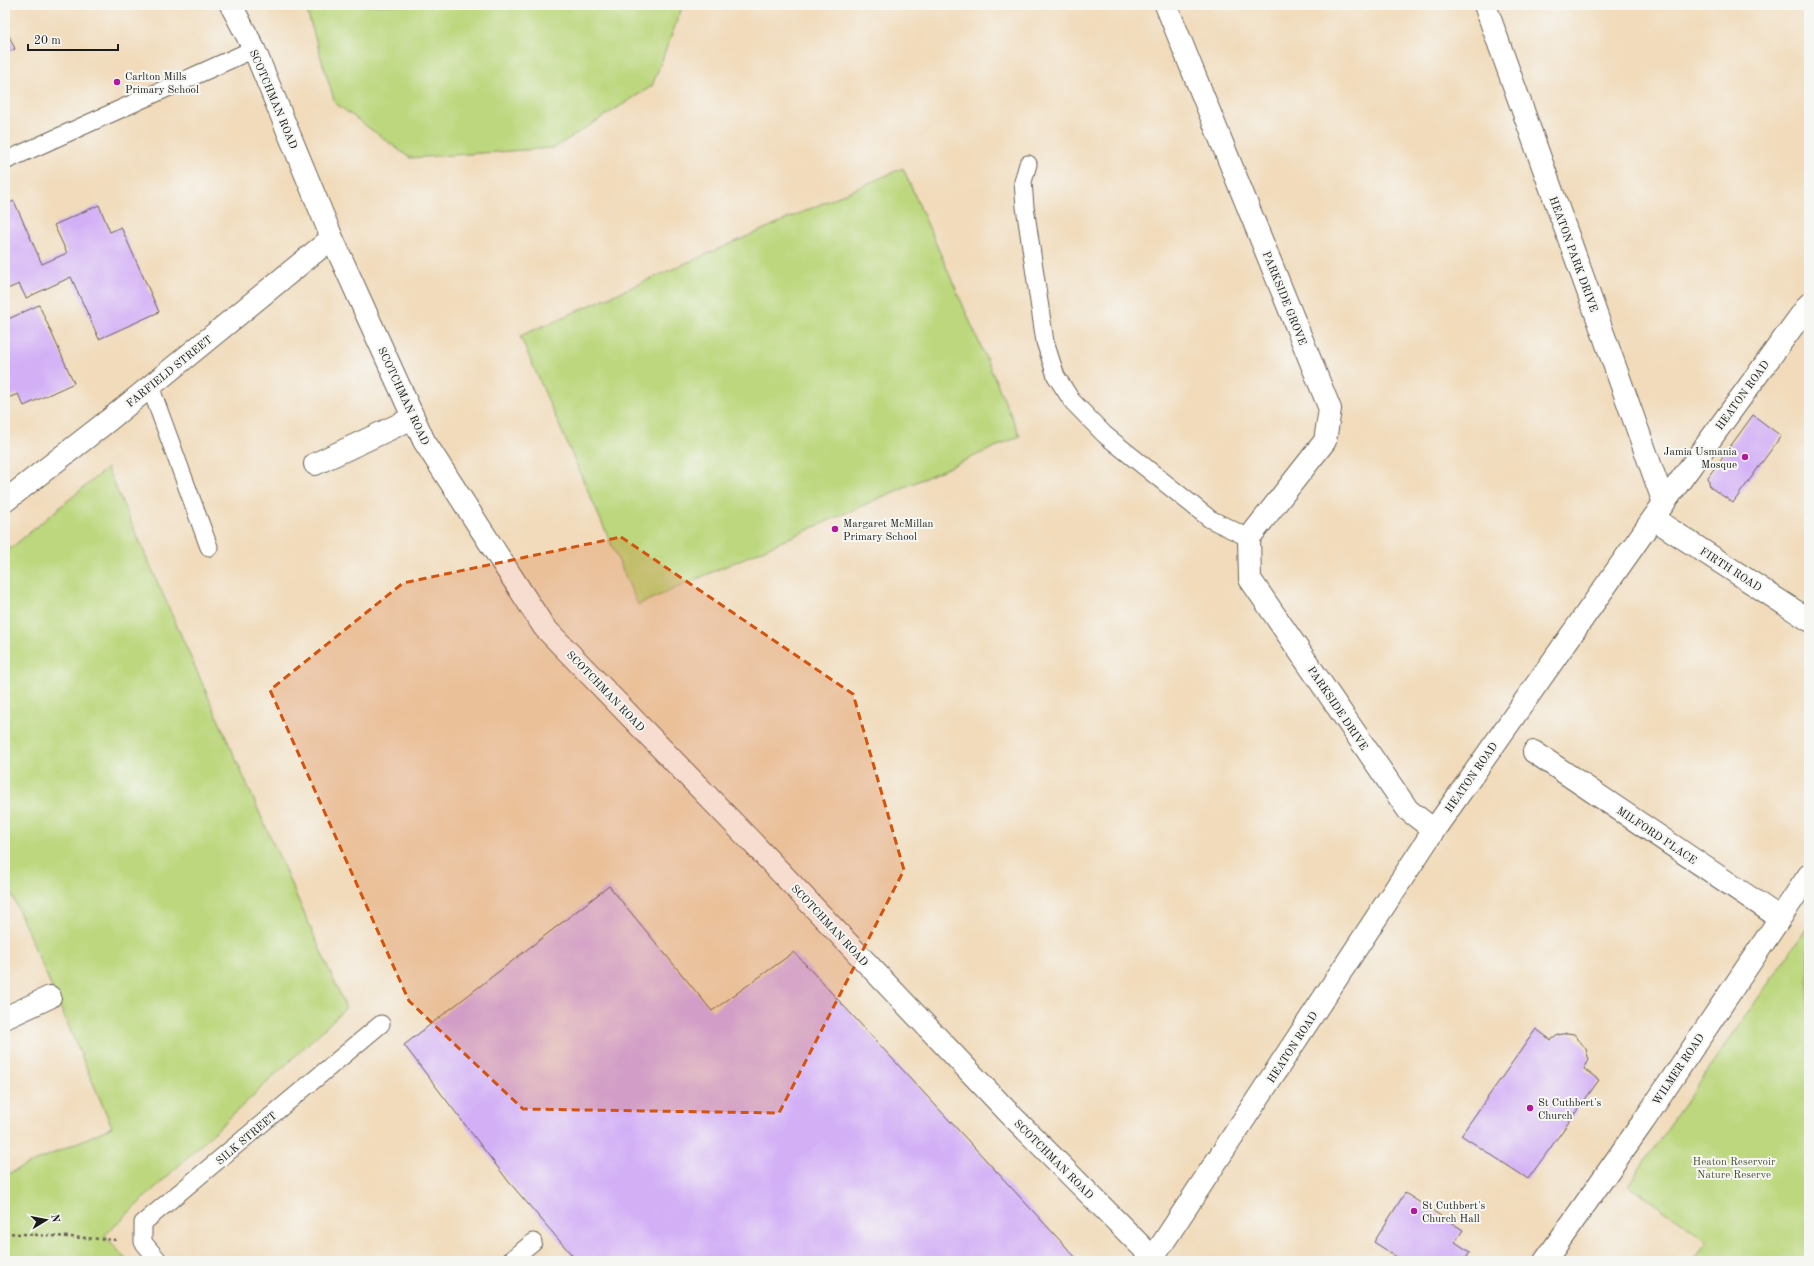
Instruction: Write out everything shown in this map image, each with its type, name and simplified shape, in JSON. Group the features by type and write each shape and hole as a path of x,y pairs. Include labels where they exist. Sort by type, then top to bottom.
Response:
{"street":[{"name":"SCOTCHMAN ROAD","path":"232,5 254,49 332,238 424,441 544,627 749,839 1007,1111 1152,1259"},
{"name":"PARKSIDE GROVE","path":"1166,5 1330,409 1324,440 1249,538"},
{"name":"HEATON PARK DRIVE","path":"1485,5 1659,511"},
{"name":"FARFIELD STREET","path":"5,501 150,386 332,238"},
{"name":"HEATON ROAD","path":"1152,1259 1434,830 1659,511 1809,304"},
{"path":"315,464 413,418"},
{"name":"FIRTH ROAD","path":"1659,511 1809,620"},
{"name":"PARKSIDE DRIVE","path":"1249,538 1250,579 1408,810 1434,830"},
{"name":"MILFORD PLACE","path":"1534,752 1780,918"},
{"name":"WILMER ROAD","path":"1545,1261 1647,1115 1809,875"},
{"path":"5,1018 50,997"}],"lane":[{"path":"5,161 254,49"},
{"path":"1028,164 1023,182 1025,207 1045,342 1056,376 1072,401 1105,434 1210,519 1249,538"},
{"path":"150,386 209,547"},
{"name":"SILK STREET","path":"143,1242 143,1224 382,1024"},
{"path":"143,1242 159,1261"},
{"path":"510,1261 533,1242"}],"path":[{"path":"5,1232 143,1242"}],"highlighted area":[{"path":"621,537 853,694 904,870 779,1113 523,1109 409,1001 270,690 403,583"}],"green space":[{"path":"305,5 683,5 652,86 554,148 410,158 335,103"},
{"path":"903,168 1020,436 638,605 520,336"},
{"path":"107,468 346,1008 105,1235 127,1261 5,1261 5,1175 112,1127 5,879 5,553"},
{"name":"Heaton Reservoir Nature Reserve","path":"1809,925 1809,1261 1694,1261 1707,1241 1628,1185"}],"building":[{"path":"5,27 15,49 5,53"},
{"path":"14,201 42,264 67,253 54,225 99,205 110,232 121,227 159,312 99,339 71,277 26,298 19,284 5,290 5,205"},
{"path":"39,305 74,383 24,406 18,394 5,399 5,317 6,320"},
{"path":"5,401 9,408 5,410"},
{"name":"Jamia Usmania Mosque","path":"1753,415 1781,436 1733,503 1710,487 1708,477"},
{"path":"609,886 712,1011 794,952 1079,1261 577,1261 509,1182 404,1045"},
{"name":"St Cuthbert's Church","path":"1536,1029 1551,1040 1558,1035 1567,1033 1574,1034 1586,1049 1589,1060 1584,1069 1599,1080 1528,1179 1461,1135"},
{"name":"St Cuthbert's Church Hall","path":"1405,1193 1463,1230 1455,1242 1470,1252 1464,1261 1403,1261 1374,1242"}],"place":[{"name":"Carlton Mills Primary School","path":"117,82"},
{"name":"Jamia Usmania Mosque","path":"1745,457"},
{"name":"Margaret McMillan Primary School","path":"835,529"},
{"name":"St Cuthbert's Church","path":"1530,1108"},
{"name":"St Cuthbert's Church Hall","path":"1414,1211"}]}
